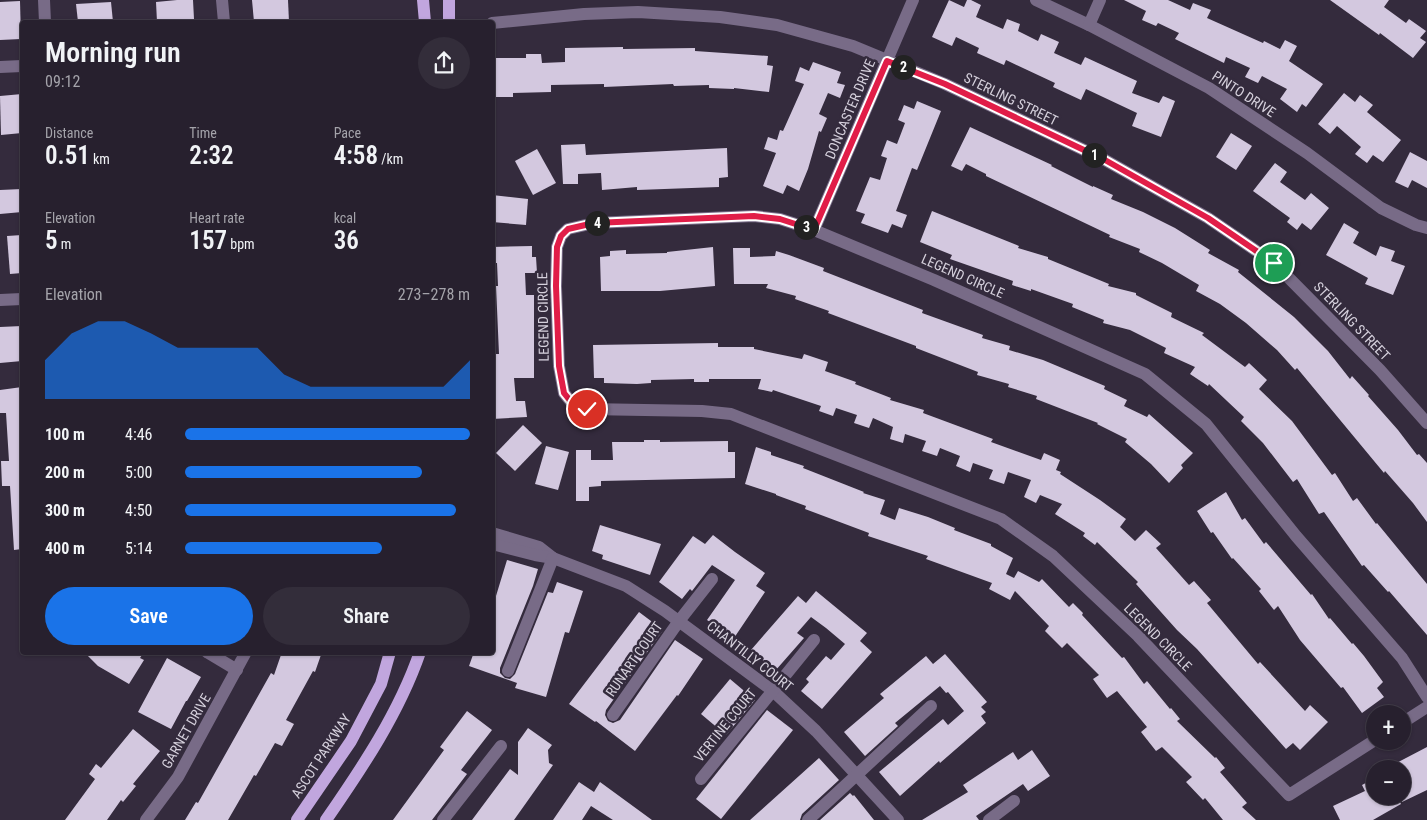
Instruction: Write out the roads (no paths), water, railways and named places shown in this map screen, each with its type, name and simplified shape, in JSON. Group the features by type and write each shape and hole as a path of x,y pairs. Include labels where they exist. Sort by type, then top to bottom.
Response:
{"main road":[{"path":"423,0 425,20"},
{"path":"449,0 449,20"},
{"name":"ASCOT PARKWAY","path":"297,820 351,742 381,684 389,655"},
{"path":"326,820 383,731 410,680 419,655"}],"street":[{"path":"44,0 45,20"},
{"path":"222,0 224,20"},
{"name":"DONCASTER DRIVE","path":"814,230 913,0"},
{"name":"PINTO DRIVE","path":"1036,0 1089,25 1209,88 1307,153 1381,208 1416,225 1427,228"},
{"path":"1089,25 1100,0"},
{"name":"STERLING STREET","path":"495,23 584,14 638,12 720,17 777,25 853,46 945,84 1105,160 1208,218 1274,263 1380,370 1427,423"},
{"path":"0,67 20,66"},
{"name":"LEGEND CIRCLE","path":"1366,746 1289,795 1138,636 1053,556 1001,519 731,414 702,411 587,409 572,403 564,393 559,366 556,286 557,247 561,236 568,229 594,223 754,216 780,219 814,230 934,280 1145,374 1206,424 1296,536 1402,658 1427,697"},
{"path":"0,300 20,299"},
{"name":"CHANTILLY COURT","path":"497,539 535,555 553,558 626,586 679,621 772,691 816,731 898,820"},
{"path":"508,671 553,558"},
{"name":"RUNART COURT","path":"613,715 679,621 712,579"},
{"name":"VERTINE COURT","path":"701,779 814,640"},
{"path":"212,655 237,670"},
{"name":"GARNET DRIVE","path":"146,820 178,777 244,655"},
{"path":"808,820 931,706"},
{"path":"1411,717 1427,707"},
{"path":"443,820 500,746"},
{"path":"989,820 1014,801"}]}
